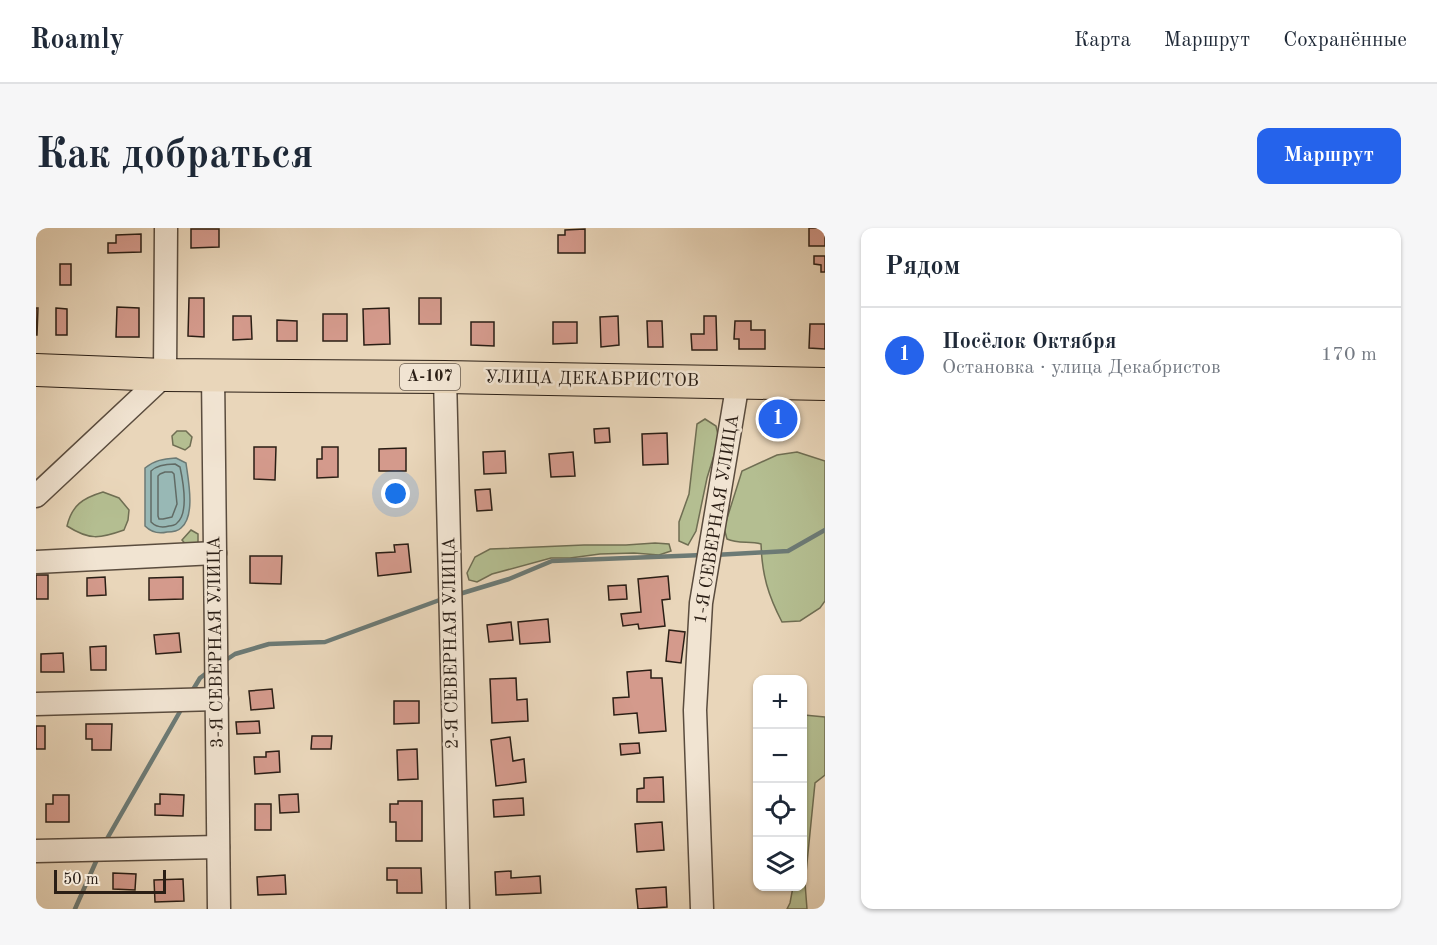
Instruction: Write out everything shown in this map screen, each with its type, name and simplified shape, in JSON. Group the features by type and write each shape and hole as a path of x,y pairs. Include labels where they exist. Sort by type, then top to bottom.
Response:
{"highway":[{"name":"УЛИЦА ДЕКАБРИСТОВ","path":"36,370 165,375 445,377 825,384"}],"street":[{"path":"36,496 165,375 166,228"},
{"name":"3-Я СЕВЕРНАЯ УЛИЦА","path":"213,374 219,909"},
{"name":"2-Я СЕВЕРНАЯ УЛИЦА","path":"445,377 458,909"},
{"name":"1-Я СЕВЕРНАЯ УЛИЦА","path":"702,909 695,710 701,603 738,382"},
{"path":"36,562 215,553"},
{"path":"36,704 217,699"},
{"path":"36,850 218,847"}],"green space":[{"path":"705,419 716,426 719,439 707,478 696,531 688,545 679,541 679,522 689,494 697,424"},
{"path":"177,431 186,431 192,437 190,446 185,450 173,445 172,436"},
{"path":"797,452 825,461 825,601 820,608 800,621 782,622 767,584 761,544 727,539 724,528 742,471 777,455"},
{"path":"103,492 119,498 129,510 124,530 94,537 67,526 79,503"},
{"path":"191,530 198,534 198,543 188,547 182,540"},
{"path":"669,544 671,551 659,555 634,553 551,558 492,574 477,582 469,580 467,573 475,557 490,549"},
{"path":"807,715 825,717 825,775 815,783 807,863"},
{"path":"792,891 806,891 807,909 787,909"}],"water":[{"path":"176,458 186,463 190,497 188,515 186,522 178,530 155,532 145,526 145,468 159,460"}],"building":[{"path":"809,228 825,228 825,246 809,246"},
{"path":"191,229 219,229 219,247 191,248"},
{"path":"585,229 585,253 558,253 558,235 565,235 565,230"},
{"path":"141,234 141,252 108,253 108,243 116,243 116,235"},
{"path":"814,256 825,256 825,272 821,272 821,265 814,264"},
{"path":"60,264 71,264 71,285 60,285"},
{"path":"189,298 204,298 204,337 188,336"},
{"path":"419,298 441,298 441,324 419,324"},
{"path":"117,307 139,308 139,337 116,337"},
{"path":"36,308 38,308 37,335 36,335"},
{"path":"56,308 67,309 67,335 56,335"},
{"path":"389,308 390,344 364,345 363,309"},
{"path":"323,314 347,314 347,341 323,341"},
{"path":"233,316 251,316 252,339 233,340"},
{"path":"618,316 619,345 601,347 600,317"},
{"path":"704,316 716,316 717,350 692,350 691,334 704,334"},
{"path":"277,320 297,321 297,341 277,341"},
{"path":"647,321 662,321 663,347 648,347"},
{"path":"735,321 751,321 751,330 765,330 765,349 739,349 739,339 734,339"},
{"path":"471,322 494,322 494,346 471,345"},
{"path":"553,322 577,322 577,343 553,344"},
{"path":"810,324 825,324 825,349 809,348"},
{"path":"609,428 610,442 595,443 594,429"},
{"path":"667,433 668,464 643,465 642,434"},
{"path":"254,447 276,447 275,480 254,479"},
{"path":"322,447 338,447 338,477 317,478 317,459 322,459"},
{"path":"406,448 406,471 379,471 379,449"},
{"path":"505,451 506,473 484,474 483,452"},
{"path":"573,452 575,476 551,477 549,454"},
{"path":"490,489 492,510 477,511 475,490"},
{"path":"408,544 411,572 378,576 376,553 395,552 394,545"},
{"path":"250,556 282,556 281,584 250,583"},
{"path":"36,575 48,575 48,599 36,599"},
{"path":"668,576 670,599 662,600 665,626 639,629 638,624 623,626 621,614 641,612 638,579"},
{"path":"105,577 106,595 87,596 87,578"},
{"path":"183,577 183,599 149,600 149,578"},
{"path":"626,585 627,599 609,600 608,586"},
{"path":"548,619 550,642 520,644 518,622"},
{"path":"511,622 513,640 489,642 487,625"},
{"path":"669,630 685,632 681,663 666,661"},
{"path":"179,633 181,652 156,654 154,635"},
{"path":"106,646 106,670 91,670 90,647"},
{"path":"63,653 64,672 41,672 41,654"},
{"path":"651,670 651,678 662,678 666,731 639,733 637,713 614,715 613,698 629,697 627,672"},
{"path":"516,678 517,700 527,699 528,721 492,723 490,679"},
{"path":"272,689 274,708 251,710 249,691"},
{"path":"394,701 419,701 419,723 394,724"},
{"path":"259,721 260,733 237,734 236,722"},
{"path":"86,724 112,724 111,750 92,750 92,739 86,739"},
{"path":"36,726 45,726 45,749 36,749"},
{"path":"312,736 332,736 331,749 311,749"},
{"path":"510,737 513,761 524,759 526,782 496,786 491,740"},
{"path":"639,743 640,753 621,755 620,744"},
{"path":"417,749 418,779 398,780 397,750"},
{"path":"279,751 280,772 255,774 254,757 266,757 266,752"},
{"path":"663,777 664,802 637,802 637,789 644,788 644,778"},
{"path":"160,794 184,795 183,816 155,815 155,804 160,804"},
{"path":"298,794 299,812 280,813 279,795"},
{"path":"53,795 69,795 69,822 46,822 46,804 53,804"},
{"path":"523,798 524,815 494,817 493,800"},
{"path":"398,801 422,801 422,841 396,841 396,822 390,822 390,804 398,804"},
{"path":"255,804 271,804 271,830 255,830"},
{"path":"662,822 664,850 637,852 635,824"},
{"path":"387,868 421,868 422,893 397,893 397,880 387,880"},
{"path":"511,871 511,878 540,876 541,893 496,895 495,872"},
{"path":"113,873 136,874 135,890 113,889"},
{"path":"285,875 286,894 258,895 257,877"},
{"path":"183,879 184,901 155,902 154,880"},
{"path":"666,887 667,907 638,909 636,889"}],"waterway":[{"path":"714,555 788,551 825,530"},
{"path":"456,595 509,579 552,561 703,555"},
{"path":"223,662 235,654 269,644 325,642 445,598"},
{"path":"191,693 200,678 208,672"},
{"path":"104,844 182,708"},
{"path":"75,909 98,857"}],"place":[{"name":"Посёлок Октября","path":"778,419"}]}
